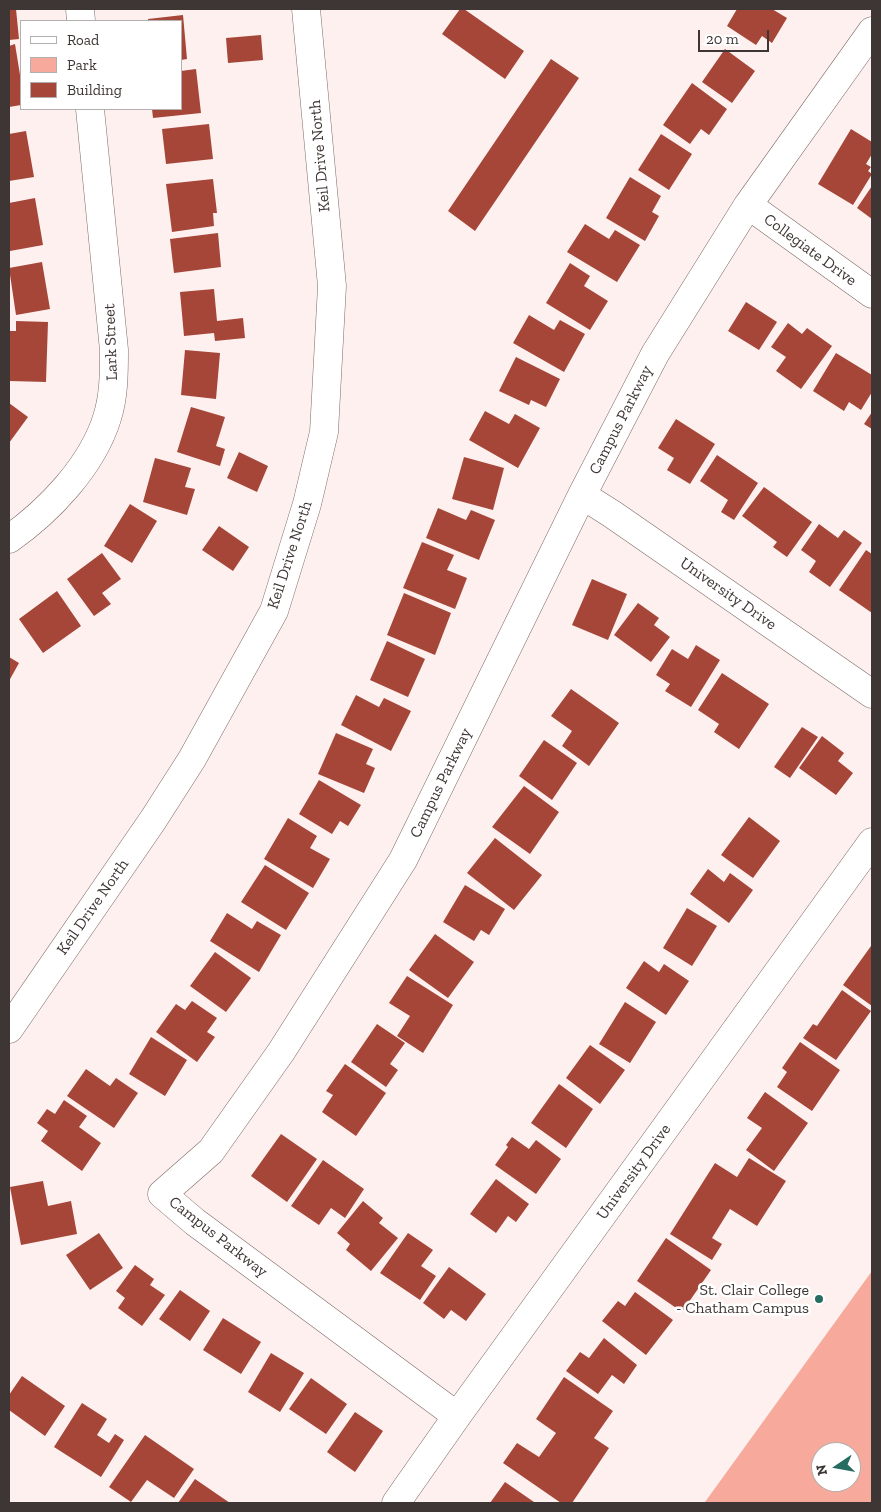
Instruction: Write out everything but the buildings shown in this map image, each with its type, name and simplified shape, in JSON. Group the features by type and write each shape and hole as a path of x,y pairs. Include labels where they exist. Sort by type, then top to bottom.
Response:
{"street":[{"name":"Keil Drive North","path":"9,1028 153,820 192,758 274,611 307,504 324,432 332,286 306,9"},
{"name":"Campus Parkway","path":"457,1416 195,1222 162,1194 211,1150 281,1052 402,860 582,495 655,354 748,205 872,31"},
{"name":"Lark Street","path":"9,539 32,522 52,503 91,453 107,419 114,384 114,350 90,110"},
{"name":"Collegiate Drive","path":"748,205 872,294"},
{"name":"University Drive","path":"582,495 872,694"},
{"name":"University Drive","path":"396,1503 872,842"}],"green space":[{"path":"872,1271 872,1503 705,1502"}],"place":[{"name":"St. Clair College - Chatham Campus","path":"819,1299"}]}
